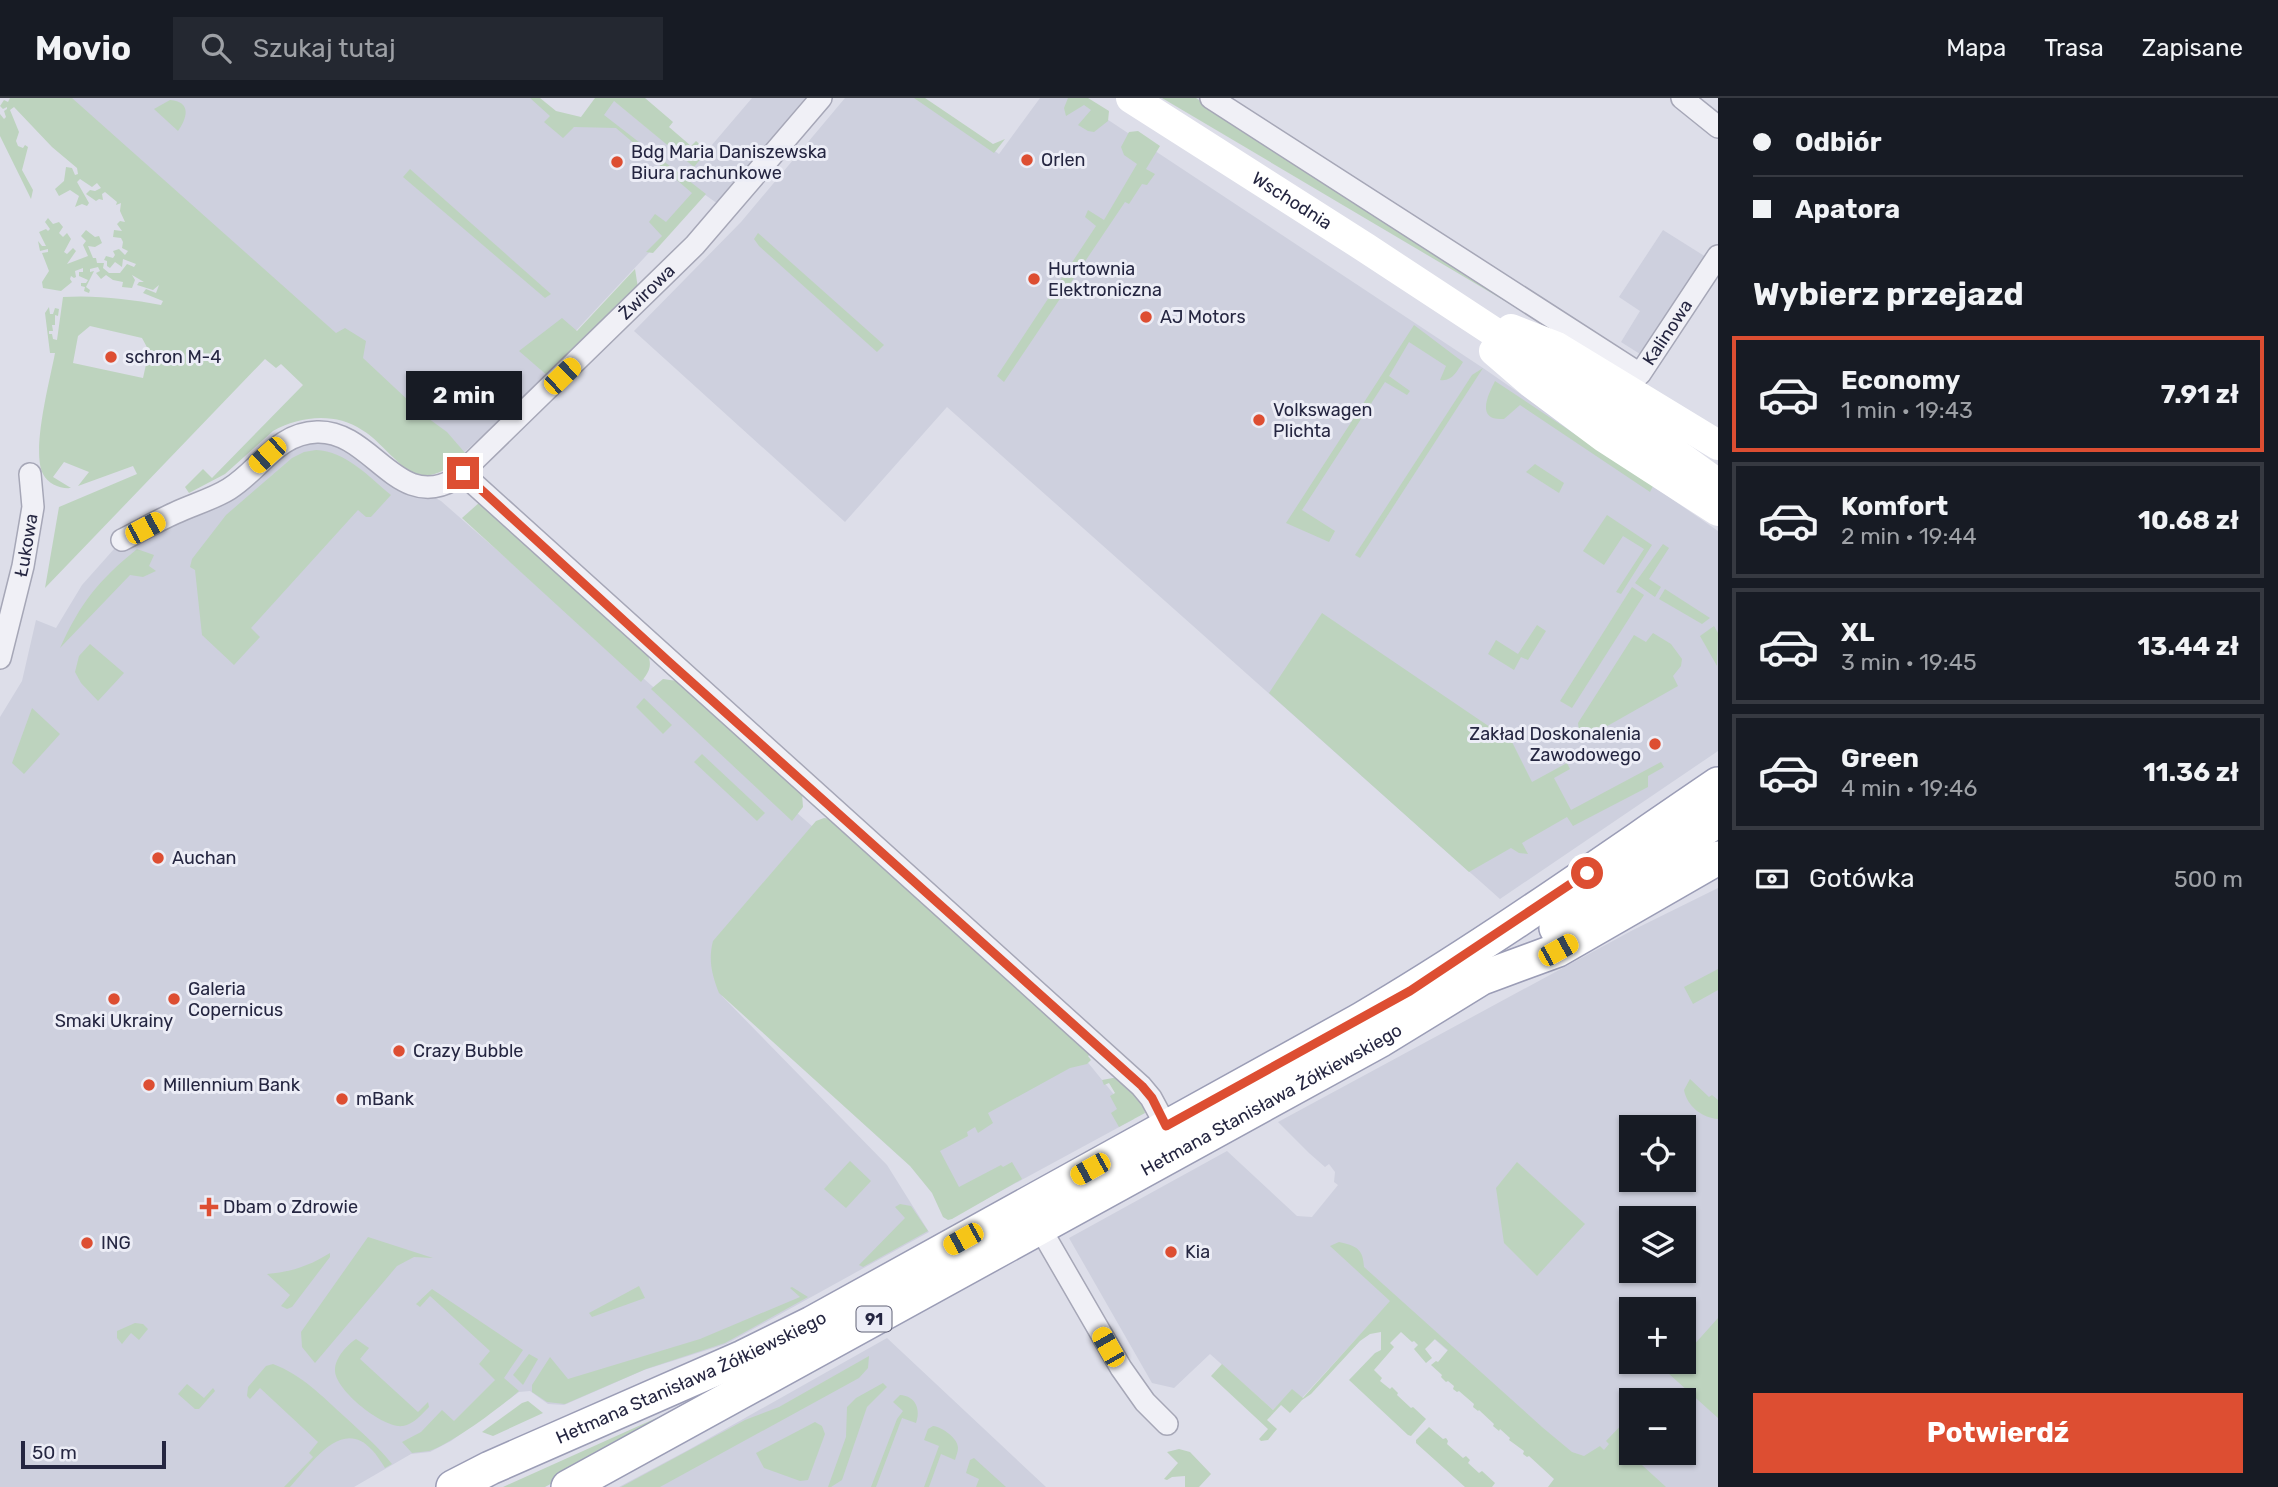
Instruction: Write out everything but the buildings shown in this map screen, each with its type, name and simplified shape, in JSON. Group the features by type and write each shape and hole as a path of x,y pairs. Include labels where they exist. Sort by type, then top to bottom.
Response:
{"main road":[{"name":"Hetmana Stanisława Żółkiewskiego","path":"568,1487 1040,1228 1172,1139 1410,991 1718,784"},
{"path":"1482,978 1718,820"},
{"name":"Hetmana Stanisława Żółkiewskiego","path":"453,1487 490,1468 743,1357 812,1323 1172,1139 1381,1040 1482,978 1558,950 1718,858"}],"street":[{"name":"Żwirowa","path":"463,473 695,245 821,98"},
{"name":"Wschodnia","path":"1131,98 1646,432 1718,484"},
{"name":"Kalinowa","path":"1211,98 1640,374 1718,256"},
{"path":"1682,98 1718,127"},
{"name":"Wschodnia","path":"1451,305 1557,347 1718,445"},
{"name":"Wschodnia","path":"1451,305 1486,345 1530,382 1605,438 1718,511"},
{"path":"122,540 230,489 277,446 301,434 323,432 346,438 396,477 414,485 441,485 463,473 668,661 1142,1086 1152,1098 1172,1139"},
{"name":"Wschodnia","path":"1646,432 1718,469"},
{"name":"Łukowa","path":"0,658 23,566 33,507 30,474"},
{"path":"1040,1228 1128,1380 1167,1424"}],"shaded area":[{"path":"67,98 537,98 557,115 578,119 613,100 694,166 752,98 805,98 718,204 704,194 540,369 549,377 462,454"},
{"path":"845,98 916,98 999,154 1040,98 1075,98 1483,368 1718,531 1718,751 1500,899 947,407 845,522 634,331 741,222"},
{"path":"1663,230 1706,257 1640,354 1621,342 1640,311 1619,297"},
{"path":"314,432 441,501 813,827 714,944 722,996 887,1165 929,1232 726,1344 644,1370 564,1405 548,1404 530,1391 519,1392 451,1441 430,1452 411,1454 354,1487 0,1487 0,717 22,681 36,620 56,628 82,585 122,540"},
{"path":"1718,888 1718,1487 1603,1487 1391,1301 1302,1398 1292,1390 1273,1410 1210,1354 1174,1388 1152,1383 1069,1238 1227,1151 1297,1216 1312,1217 1338,1185 1334,1182 1335,1172 1329,1164 1325,1167 1309,1153 1278,1122 1633,930"},
{"path":"1085,1059 1134,1119 966,1210 907,1156"},
{"path":"887,1338 1046,1487 619,1487 690,1449"}],"green space":[{"path":"10,98 72,98 336,333 345,328 366,341 363,358 425,416 447,432 466,454 440,472 422,476 407,470 371,436 352,424 329,418 306,419 273,431 225,474 189,493 185,487 203,469 212,478 303,385 281,364 276,368 265,359 45,588 59,507 137,474 133,466 78,486 89,472 64,462 53,477 71,488 59,487 45,478 40,463 40,433 55,353 50,353 45,313 49,307 50,314 53,314 55,308 59,309 58,316 55,315 55,325 52,325 53,331 49,331 53,339 57,340 63,297 112,298 161,305 163,301 143,293 146,289 156,293 159,285 153,290 137,285 144,282 132,275 135,280 132,288 122,287 123,282 106,275 101,279 96,273 100,271 98,267 90,269 90,272 94,271 86,287 90,290 89,293 81,286 81,283 88,280 79,276 83,268 75,271 76,277 71,276 72,282 61,291 43,288 42,282 49,271 42,253 48,252 48,249 40,251 38,241 42,246 46,246 39,232 50,229 45,222 48,218 53,224 59,222 63,227 59,233 63,237 67,233 71,239 64,252 67,254 73,248 76,251 67,264 88,256 83,245 86,241 81,236 86,230 95,237 99,236 102,243 95,247 88,246 93,258 96,258 97,263 104,263 103,268 109,273 120,273 127,264 134,267 136,264 123,259 122,267 115,262 110,268 104,260 106,256 113,258 113,251 119,249 125,255 128,251 122,248 121,238 113,237 114,230 122,231 117,224 120,221 125,222 120,211 121,203 116,205 117,202 105,192 102,194 103,200 96,201 86,194 90,190 101,188 97,183 92,187 80,179 77,182 89,203 87,206 82,204 75,207 79,196 70,190 59,196 55,189 64,181 66,167 72,168 75,175 78,174 77,168 52,147 14,107 10,110 19,132 16,141 18,146 28,147 22,170 33,190 31,199 0,136 0,114 4,119 7,107 3,109 0,106 4,100 8,102","holes":["90,326 142,338 149,351 143,378 73,363 78,336"]},
{"path":"530,98 540,98 556,111 581,117 595,98 645,98 673,122 669,127 691,146 696,141 707,151 694,167 614,101 604,115 706,194 653,253 646,252 662,236 649,222 655,214 666,222 692,193 616,128 574,127 563,138 544,122 550,116"},
{"path":"914,98 925,98 993,144 1005,139 994,153"},
{"path":"1068,98 1088,98 1109,111 1108,121 1094,132 1088,131 1078,125 1091,110 1084,105 1066,116 1064,108"},
{"path":"1162,98 1196,98 1581,346"},
{"path":"170,100 185,107 184,121 178,131 154,109"},
{"path":"1138,131 1160,146 1146,169 1155,174 1147,185 1142,184 1129,204 1125,202 1004,382 997,376 1096,226 1085,217 1088,210 1104,220 1137,164 1124,155 1121,147 1129,132"},
{"path":"410,169 551,294 545,298 403,177"},
{"path":"758,233 884,345 877,352 759,246 754,239"},
{"path":"635,269 638,288 549,377 519,351 562,318 577,331"},
{"path":"1414,325 1463,362 1459,369 1451,378 1440,380 1446,366 1409,342 1389,376 1410,391 1407,395 1385,382 1302,510 1335,531 1329,542 1286,523"},
{"path":"1483,368 1360,558 1355,555 1472,375"},
{"path":"1495,381 1653,486 1650,492 1520,405 1504,419 1489,416 1486,406"},
{"path":"316,450 327,451 347,460 391,495 371,517 366,517 358,510 251,628 260,637 234,665 202,635 195,570 190,567 192,559 226,515 292,458"},
{"path":"1535,464 1564,483 1559,493 1526,472"},
{"path":"480,502 647,653 649,669 641,682 462,518"},
{"path":"1607,515 1652,545 1621,594 1616,592 1644,549 1623,536 1604,565 1583,551"},
{"path":"1663,544 1669,548 1649,579 1661,587 1655,597 1635,583"},
{"path":"137,549 154,555 149,566 156,571 143,577 130,575 60,648 75,618 92,593"},
{"path":"1632,587 1644,595 1572,708 1560,701"},
{"path":"1665,589 1710,618 1702,624 1659,599"},
{"path":"1322,613 1512,742 1532,782 1567,763 1570,769 1554,778 1571,810 1661,762 1664,767 1648,776 1648,787 1573,826 1567,817 1522,843 1528,854 1511,848 1469,872 1269,693"},
{"path":"1537,625 1546,631 1528,660 1521,657 1514,670 1488,654 1496,640 1518,654"},
{"path":"1714,626 1718,633 1717,666 1700,636"},
{"path":"1653,633 1671,644 1682,659 1681,666 1673,676 1678,686 1595,733 1582,734 1578,723 1634,635 1646,642"},
{"path":"90,644 124,673 98,701 81,683 75,672 79,656"},
{"path":"663,679 677,681 802,794 803,807 792,821 651,689"},
{"path":"644,698 672,725 663,734 636,707"},
{"path":"32,708 60,734 24,774 12,763"},
{"path":"702,754 765,813 757,821 694,762"},
{"path":"831,819 1092,1053 1088,1056 1091,1060 1087,1064 1070,1068 988,1113 993,1123 978,1133 975,1127 967,1132 968,1136 940,1151 959,1187 1012,1162 1022,1179 952,1219 943,1217 932,1193 910,1166 719,993 714,980 711,961 713,941 816,821"},
{"path":"1718,969 1718,990 1693,1004 1684,987"},
{"path":"1118,1077 1139,1097 1145,1113 1119,1127 1111,1113 1117,1109 1110,1096 1115,1093 1109,1083 1104,1085 1102,1080"},
{"path":"1690,1079 1709,1097 1712,1095 1718,1100 1718,1119 1701,1114 1688,1101 1684,1090"},
{"path":"850,1161 871,1181 846,1208 824,1189"},
{"path":"1517,1162 1585,1224 1537,1276 1504,1243 1496,1188"},
{"path":"900,1204 911,1206 928,1231 863,1267 859,1265 905,1218 895,1207"},
{"path":"368,1237 433,1258 414,1257 397,1266 315,1363 302,1347 301,1332"},
{"path":"1339,1242 1358,1249 1364,1267 1572,1452 1584,1456 1600,1446 1604,1450 1609,1444 1606,1441 1619,1427 1619,1465 1642,1465 1666,1487 1548,1487 1554,1479 1529,1456 1523,1454 1524,1451 1493,1426 1494,1424 1473,1407 1474,1404 1453,1389 1454,1386 1446,1382 1431,1365 1438,1362 1448,1350 1435,1339 1425,1349 1432,1358 1426,1363 1414,1349 1418,1345 1401,1332 1390,1343 1394,1347 1374,1370 1382,1378 1380,1381 1390,1389 1392,1387 1397,1395 1426,1419 1411,1436 1349,1380 1381,1350 1381,1332 1370,1334 1360,1341 1290,1413 1281,1405 1267,1420 1277,1429 1268,1440 1261,1441 1259,1439 1268,1429 1211,1376 1222,1364 1273,1410 1292,1389 1303,1398 1390,1301 1330,1246"},
{"path":"330,1253 330,1257 292,1307 287,1309 281,1306 290,1295 267,1274 300,1268"},
{"path":"639,1286 645,1298 592,1317 589,1313"},
{"path":"790,1288 808,1297 725,1343 646,1369 565,1404 547,1402 532,1392 532,1385 550,1357 568,1379 700,1339 800,1297"},
{"path":"432,1289 523,1350 504,1378 519,1391 462,1434 429,1451 412,1453 402,1442 421,1432 442,1410 454,1421 495,1380 479,1364 490,1351 430,1296 420,1307 416,1304"},
{"path":"1718,1318 1718,1418 1696,1398 1696,1388 1685,1388 1669,1374 1696,1374 1696,1343"},
{"path":"135,1323 143,1324 148,1329 139,1340 131,1333 122,1344 117,1338 117,1331"},
{"path":"836,1327 545,1487 503,1487 683,1406"},
{"path":"356,1339 369,1348 360,1359 418,1412 428,1402 429,1407 414,1421 403,1426 384,1421 372,1415 342,1387 335,1370 337,1361"},
{"path":"529,1354 538,1359 523,1385 513,1375"},
{"path":"869,1356 868,1368 859,1378 660,1487 621,1487 745,1420 779,1407"},
{"path":"273,1364 311,1387 369,1439 392,1464 385,1468 372,1450 360,1441 349,1438 326,1448 290,1487 284,1487 313,1457 309,1453 318,1442 260,1388 250,1399 247,1396 248,1387 266,1366"},
{"path":"883,1383 887,1387 867,1407 842,1480 828,1487 846,1437 847,1407 856,1398"},
{"path":"187,1384 204,1398 213,1388 215,1391 199,1409 195,1409 178,1394"},
{"path":"900,1395 910,1398 916,1404 916,1423 902,1418 876,1487 871,1487 897,1419 903,1411 893,1402"},
{"path":"528,1401 543,1413 493,1436 482,1432 522,1403"},
{"path":"815,1422 822,1426 825,1434 808,1480 800,1481 764,1468 756,1453"},
{"path":"933,1426 952,1437 958,1450 955,1460 941,1454 929,1487 924,1487 939,1446 924,1440 928,1429"},
{"path":"1429,1427 1443,1439 1446,1438 1447,1444 1463,1458 1466,1456 1470,1460 1468,1463 1479,1473 1482,1471 1495,1483 1492,1487 1465,1487 1416,1443"},
{"path":"1179,1449 1190,1452 1211,1474 1199,1487 1185,1487 1185,1476 1164,1479 1178,1463 1167,1452"},
{"path":"974,1458 1006,1487 976,1487 979,1479 966,1473 970,1460"}],"place":[{"name":"Orlen","path":"1027,160"},
{"name":"Bdg Maria Daniszewska Biura rachunkowe","path":"617,162"},
{"name":"Hurtownia Elektroniczna","path":"1034,279"},
{"name":"AJ Motors","path":"1146,317"},
{"name":"schron M-4","path":"111,357"},
{"name":"Volkswagen Plichta","path":"1259,420"},
{"name":"Zakład Doskonalenia Zawodowego","path":"1655,744"},
{"name":"Auchan","path":"158,858"},
{"name":"Smaki Ukrainy","path":"114,999"},
{"name":"Galeria Copernicus","path":"174,999"},
{"name":"Crazy Bubble","path":"399,1051"},
{"name":"Millennium Bank","path":"149,1085"},
{"name":"mBank","path":"342,1099"},
{"name":"Dbam o Zdrowie","path":"209,1207"},
{"name":"ING","path":"87,1243"},
{"name":"Kia","path":"1171,1252"}],"route":[{"path":"463,473 668,661 1142,1086 1152,1098 1166,1126 1410,991 1587,873"}]}
